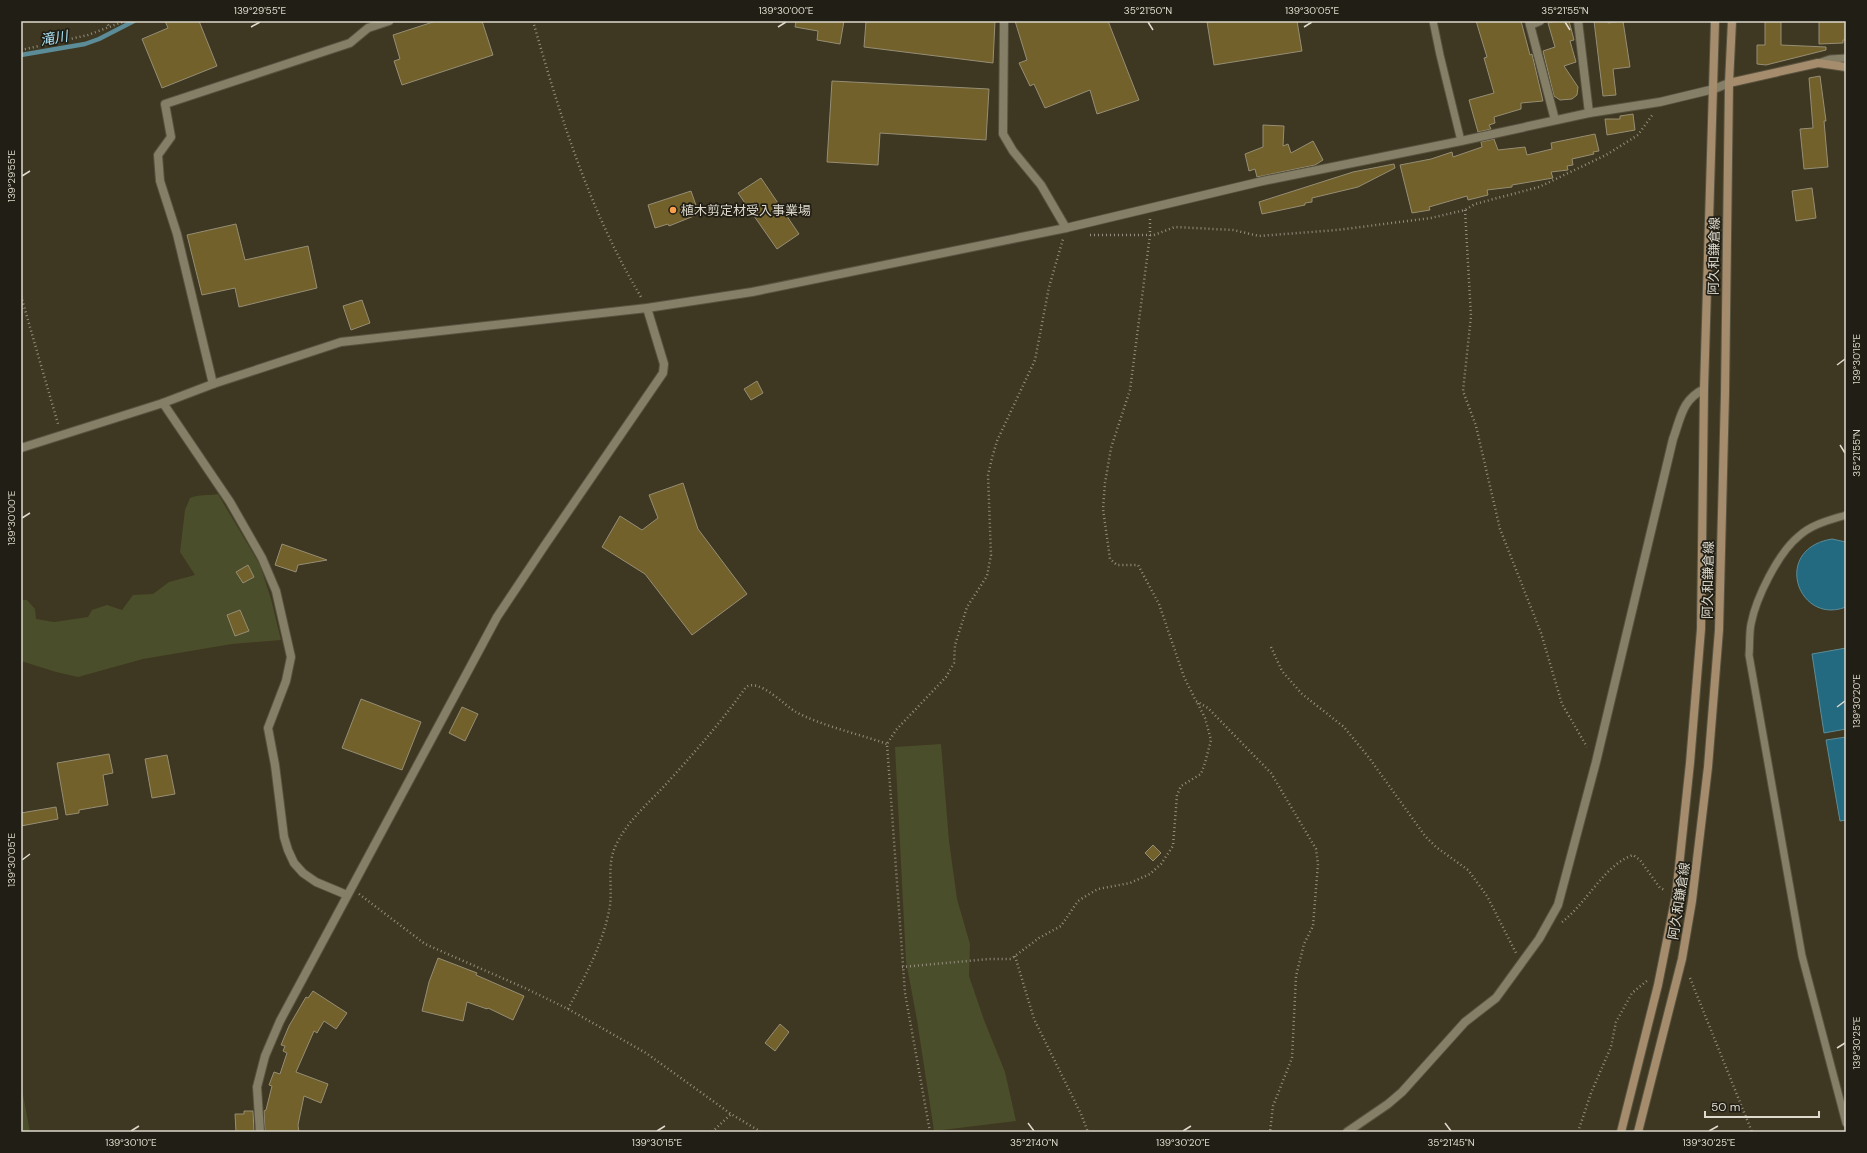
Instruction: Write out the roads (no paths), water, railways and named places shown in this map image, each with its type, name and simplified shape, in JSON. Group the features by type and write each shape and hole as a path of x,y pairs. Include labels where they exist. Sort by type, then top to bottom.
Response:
{"main road":[{"name":"阿久和鎌倉線","path":"1620,1132 1661,973 1676,895 1690,763 1701,629 1704,389 1715,21"},
{"name":"阿久和鎌倉線","path":"1638,1132 1682,959 1692,901 1708,767 1719,630 1725,394 1729,83 1732,21"},
{"path":"1729,83 1818,63 1846,67"}],"street":[{"path":"213,384 177,234 160,181 158,155 171,137 165,104 350,43 368,28 389,21"},
{"path":"1004,21 1003,134 1013,151 1041,185 1066,228"},
{"path":"1540,21 1530,23 1554,120"},
{"path":"1578,21 1590,113"},
{"path":"21,448 163,403 213,384 341,342 647,308 752,292 1066,228 1263,181 1461,141 1554,120 1660,102 1714,89 1729,83"},
{"path":"260,1132 257,1087 260,1070 269,1044 349,892 497,617 663,373 664,364 647,308"},
{"path":"1347,1132 1388,1104 1402,1092 1465,1022 1496,998 1522,964 1545,928 1558,904 1596,762 1674,439 1684,406 1694,394 1704,389"},
{"path":"163,403 230,502 262,558 276,591 291,657 286,681 268,728 275,764 284,837 288,850 294,863 303,873 316,882 349,892"}],"lane":[{"path":"1433,21 1461,141"},
{"path":"1818,63 1830,59 1846,58"},
{"path":"1846,515 1822,522 1799,536 1784,553 1759,595 1751,625 1749,655 1802,956 1846,1123"}],"water":[{"path":"1832,539 1846,542 1846,607 1829,610 1815,606 1804,596 1798,584 1797,570 1802,557 1813,546"},
{"path":"1846,648 1846,729 1824,733 1812,654"},
{"path":"1846,737 1846,820 1840,821 1826,740"}],"waterway":[{"name":"滝川","path":"21,55 85,44 99,39 134,21"}],"place":[{"name":"植木剪定材受入事業場","path":"673,210"}]}
